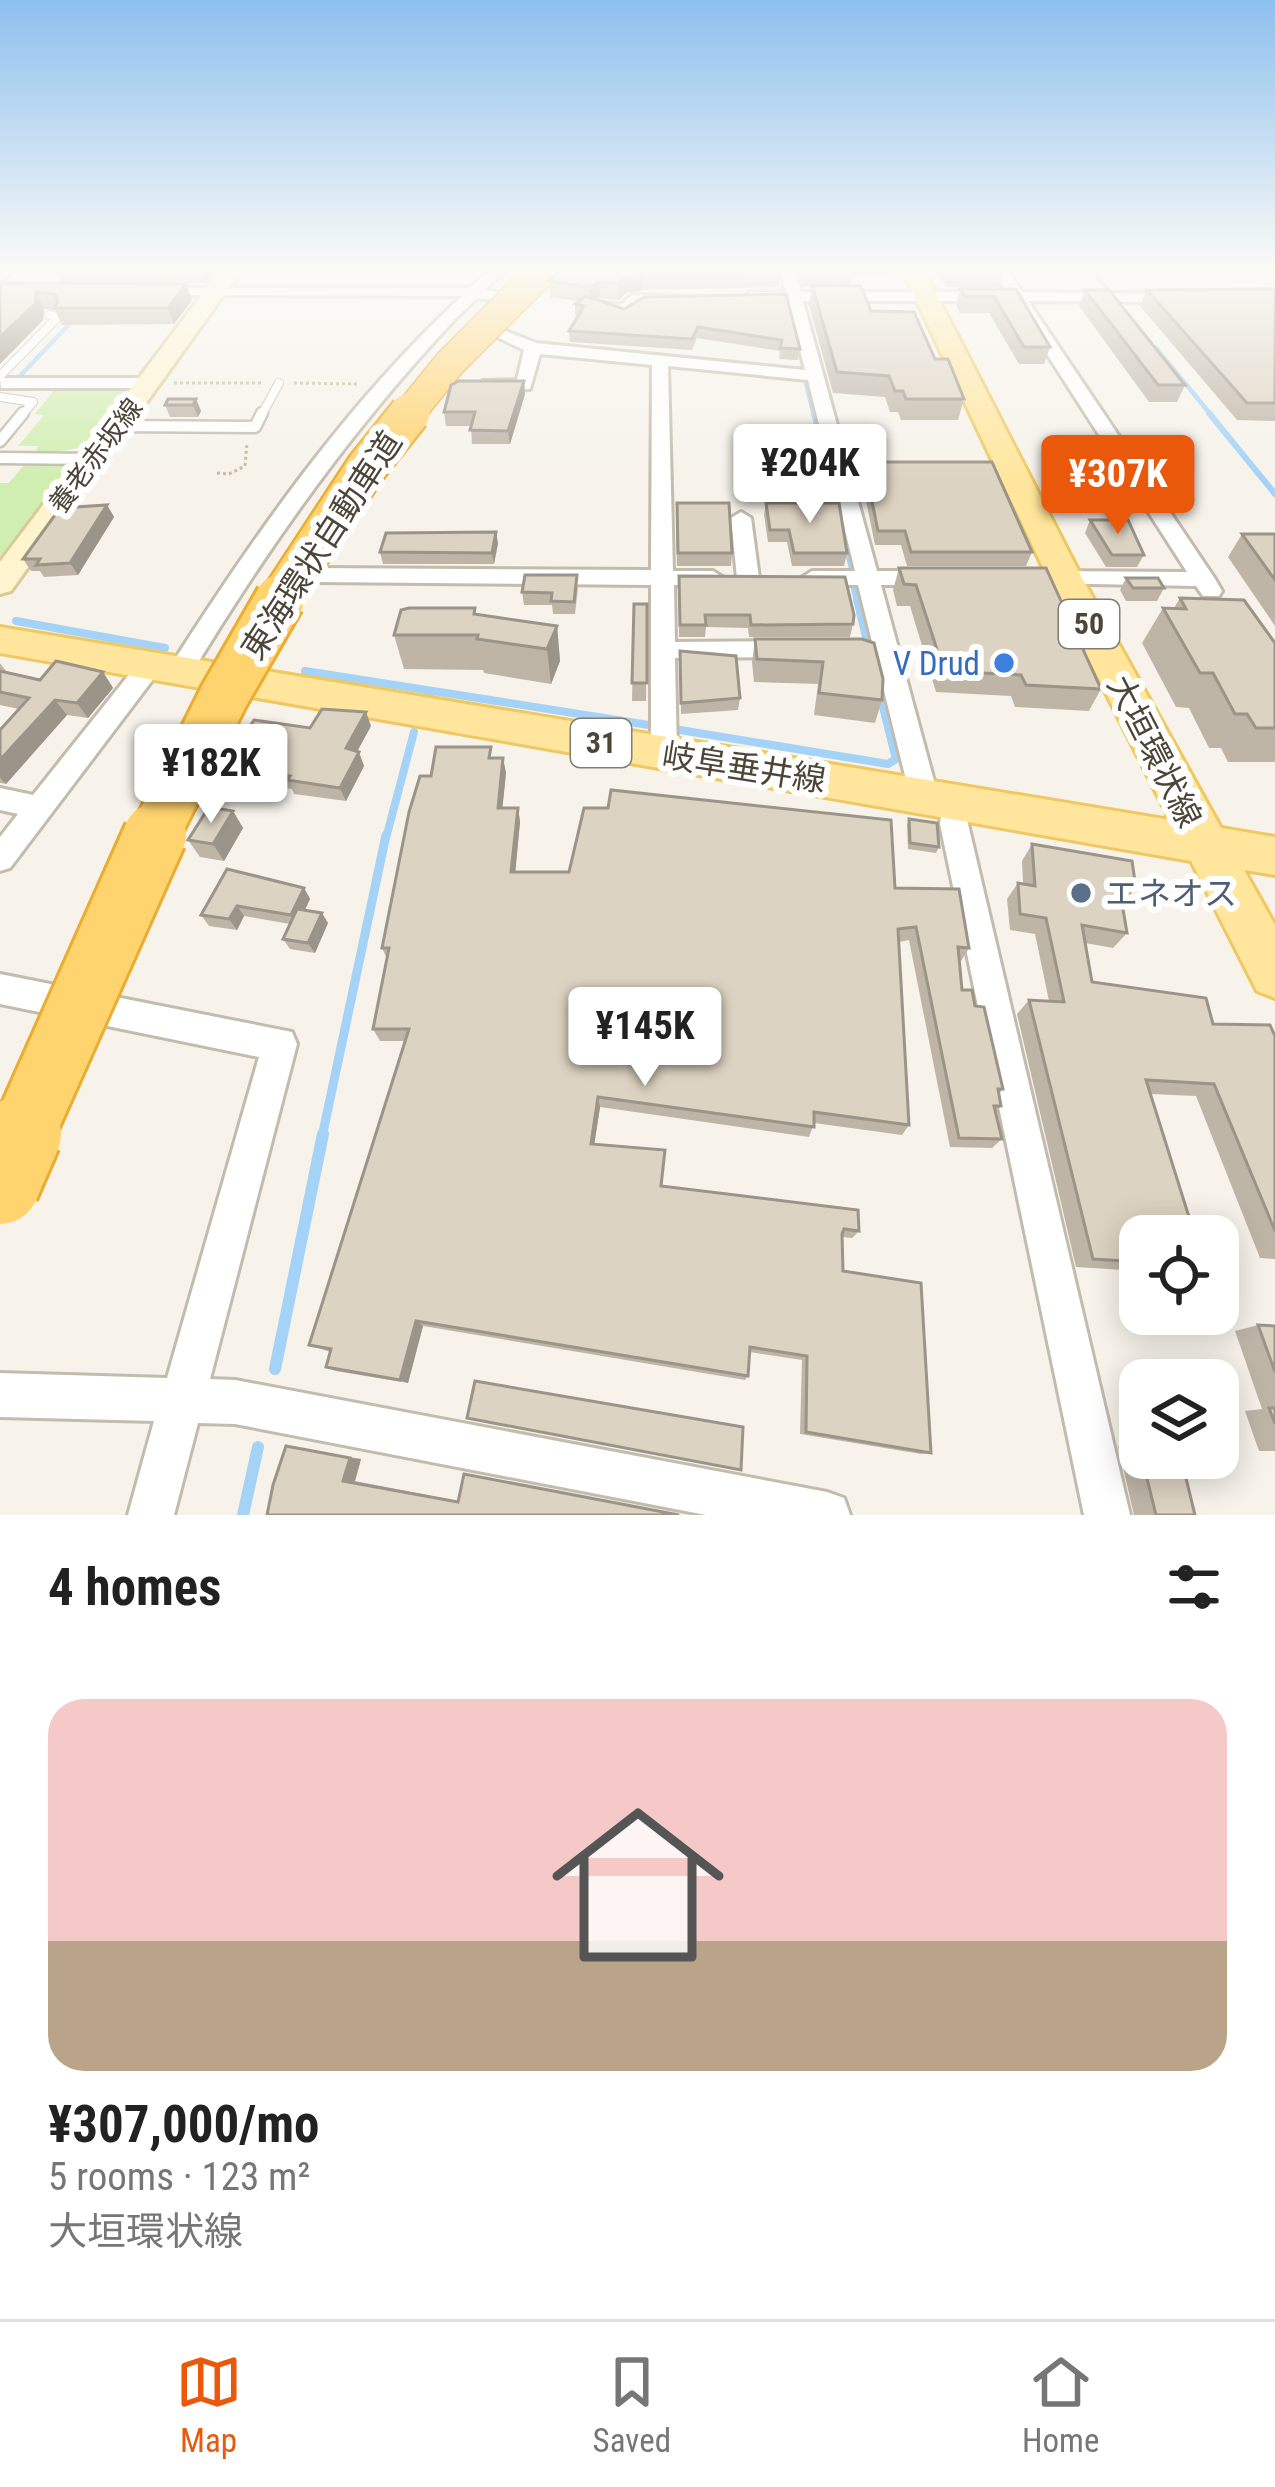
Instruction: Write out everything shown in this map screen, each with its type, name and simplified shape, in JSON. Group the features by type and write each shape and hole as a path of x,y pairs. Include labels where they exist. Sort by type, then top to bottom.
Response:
{"highway":[{"name":"東海環状自動車道","path":"0,1186 96,965 254,643 370,460 471,339"}],"main road":[{"name":"養老赤坂線","path":"0,584 182,339"},
{"name":"大垣環状線","path":"947,339 1065,578 1275,974"},
{"name":"岐阜垂井線","path":"0,640 1275,856"}],"street":[{"path":"0,859 163,670 384,385 428,339"},
{"path":"257,684 315,575 382,470 487,339"},
{"path":"512,339 533,348 815,376"},
{"path":"805,339 868,579 873,649 954,824 1107,1515"},
{"path":"1044,339 1227,616"},
{"path":"384,385 524,385 533,348"},
{"path":"660,361 656,366 664,754"},
{"path":"2,388 150,383"},
{"path":"741,518 772,578"},
{"path":"315,575 955,578"},
{"path":"1021,578 1204,579"},
{"path":"664,650 818,649"},
{"path":"0,799 41,808"},
{"path":"0,989 280,1044 151,1515"},
{"path":"0,1395 235,1402 826,1515"}],"lane":[{"path":"0,441 33,402 2,388 41,339"},
{"path":"118,426 255,427 279,383"},
{"path":"0,458 94,459"}],"path":[{"path":"217,473 230,474 245,466 244,447 255,427"}],"green space":[{"path":"56,388 134,389 104,430 86,445 35,452 38,446 18,446 44,415 35,414"},
{"path":"25,464 65,465 71,470 0,563 0,483 9,483"}],"building":[{"path":"774,339 797,339 800,349 780,348 782,340"},
{"path":"827,339 926,339 935,359 948,359 964,399 906,399 903,391 895,391 889,376 837,372"},
{"path":"1019,339 1045,339 1050,347 1024,347"},
{"path":"1122,339 1148,339 1185,385 1158,385"},
{"path":"1190,339 1275,339 1275,403 1247,403"},
{"path":"524,381 508,431 470,430 475,412 444,412 451,385"},
{"path":"168,399 196,399 193,405 165,405"},
{"path":"864,462 992,462 1032,552 911,552 905,531 878,531"},
{"path":"677,503 729,503 732,553 678,553"},
{"path":"766,503 839,503 847,553 794,553 789,530 770,530"},
{"path":"107,505 70,563 36,565 40,559 23,559 60,508"},
{"path":"1090,520 1128,520 1144,555 1112,555"},
{"path":"496,532 492,553 380,552 386,533"},
{"path":"1242,534 1275,534 1275,580"},
{"path":"899,568 1046,568 1101,689 1026,685 1021,675 944,671 916,585 904,584"},
{"path":"525,575 577,575 574,602 551,601 552,593 522,592"},
{"path":"679,576 845,577 853,624 751,625 750,615 705,615 706,625 680,625"},
{"path":"1126,578 1158,578 1164,588 1133,588"},
{"path":"1180,598 1244,600 1275,643 1275,728 1256,728 1247,714 1235,714 1213,673 1200,673 1163,608 1186,609"},
{"path":"634,604 647,604 647,683 632,683"},
{"path":"475,608 474,614 557,626 547,649 477,639 478,635 394,635 401,610"},
{"path":"755,639 874,643 883,679 882,700 819,693 823,662 757,659"},
{"path":"680,651 736,656 740,698 681,703"},
{"path":"56,661 103,672 77,703 55,700 0,760 0,730 29,698 0,692 0,671 40,680"},
{"path":"322,709 366,712 346,748 359,752 340,788 287,780 290,776 253,770 259,761 230,757 254,720 310,728"},
{"path":"436,747 491,747 489,758 503,758 498,808 518,808 511,872 569,872 584,808 608,808 611,790 891,820 895,888 959,889 969,948 958,947 962,990 972,990 975,1006 984,1007 1003,1089 998,1089 1001,1106 994,1106 1002,1139 959,1138 916,927 898,929 909,1125 814,1112 814,1127 598,1097 591,1144 665,1150 661,1186 858,1210 859,1231 844,1229 842,1234 843,1271 921,1283 931,1453 806,1432 807,1356 750,1347 748,1376 416,1321 400,1380 326,1367 331,1349 309,1345 409,1029 373,1029 389,948 382,948 409,812 420,776 431,776"},
{"path":"209,807 233,811 213,844 188,840"},
{"path":"909,819 937,823 939,847 910,843"},
{"path":"1032,844 1132,861 1136,888 1119,885 1127,933 1082,925 1092,982 1206,998 1213,1024 1270,1025 1275,1036 1275,1231 1214,1084 1146,1080 1188,1215 1119,1215 1119,1261 1093,1259 1029,1000 1064,1002 1046,918 1020,914 1018,883 1035,886"},
{"path":"227,869 304,888 291,915 237,906 229,919 201,915"},
{"path":"297,909 322,913 308,943 283,939"},
{"path":"1258,1325 1275,1326 1275,1372"},
{"path":"475,1381 743,1427 741,1470 467,1418"},
{"path":"286,1446 350,1458 343,1481 458,1502 464,1474 679,1515 267,1515"},
{"path":"1147,1479 1186,1479 1195,1515 1156,1515"}],"waterway":[{"path":"20,376 55,339"},
{"path":"1156,348 1212,416"},
{"path":"805,379 814,416"},
{"path":"814,413 838,512"},
{"path":"1209,413 1275,494"},
{"path":"844,538 853,573"},
{"path":"853,584 857,602"},
{"path":"857,599 866,637"},
{"path":"16,621 165,648"},
{"path":"305,671 433,691"},
{"path":"430,696 433,691"},
{"path":"433,691 655,726"},
{"path":"674,729 888,764 896,759 879,691"},
{"path":"386,838 414,732"},
{"path":"322,1137 386,835"},
{"path":"275,1369 323,1134"},
{"path":"243,1515 258,1447"}],"place":[{"name":"V Drud","path":"1004,663"},
{"name":"エネオス","path":"1081,893"}]}
